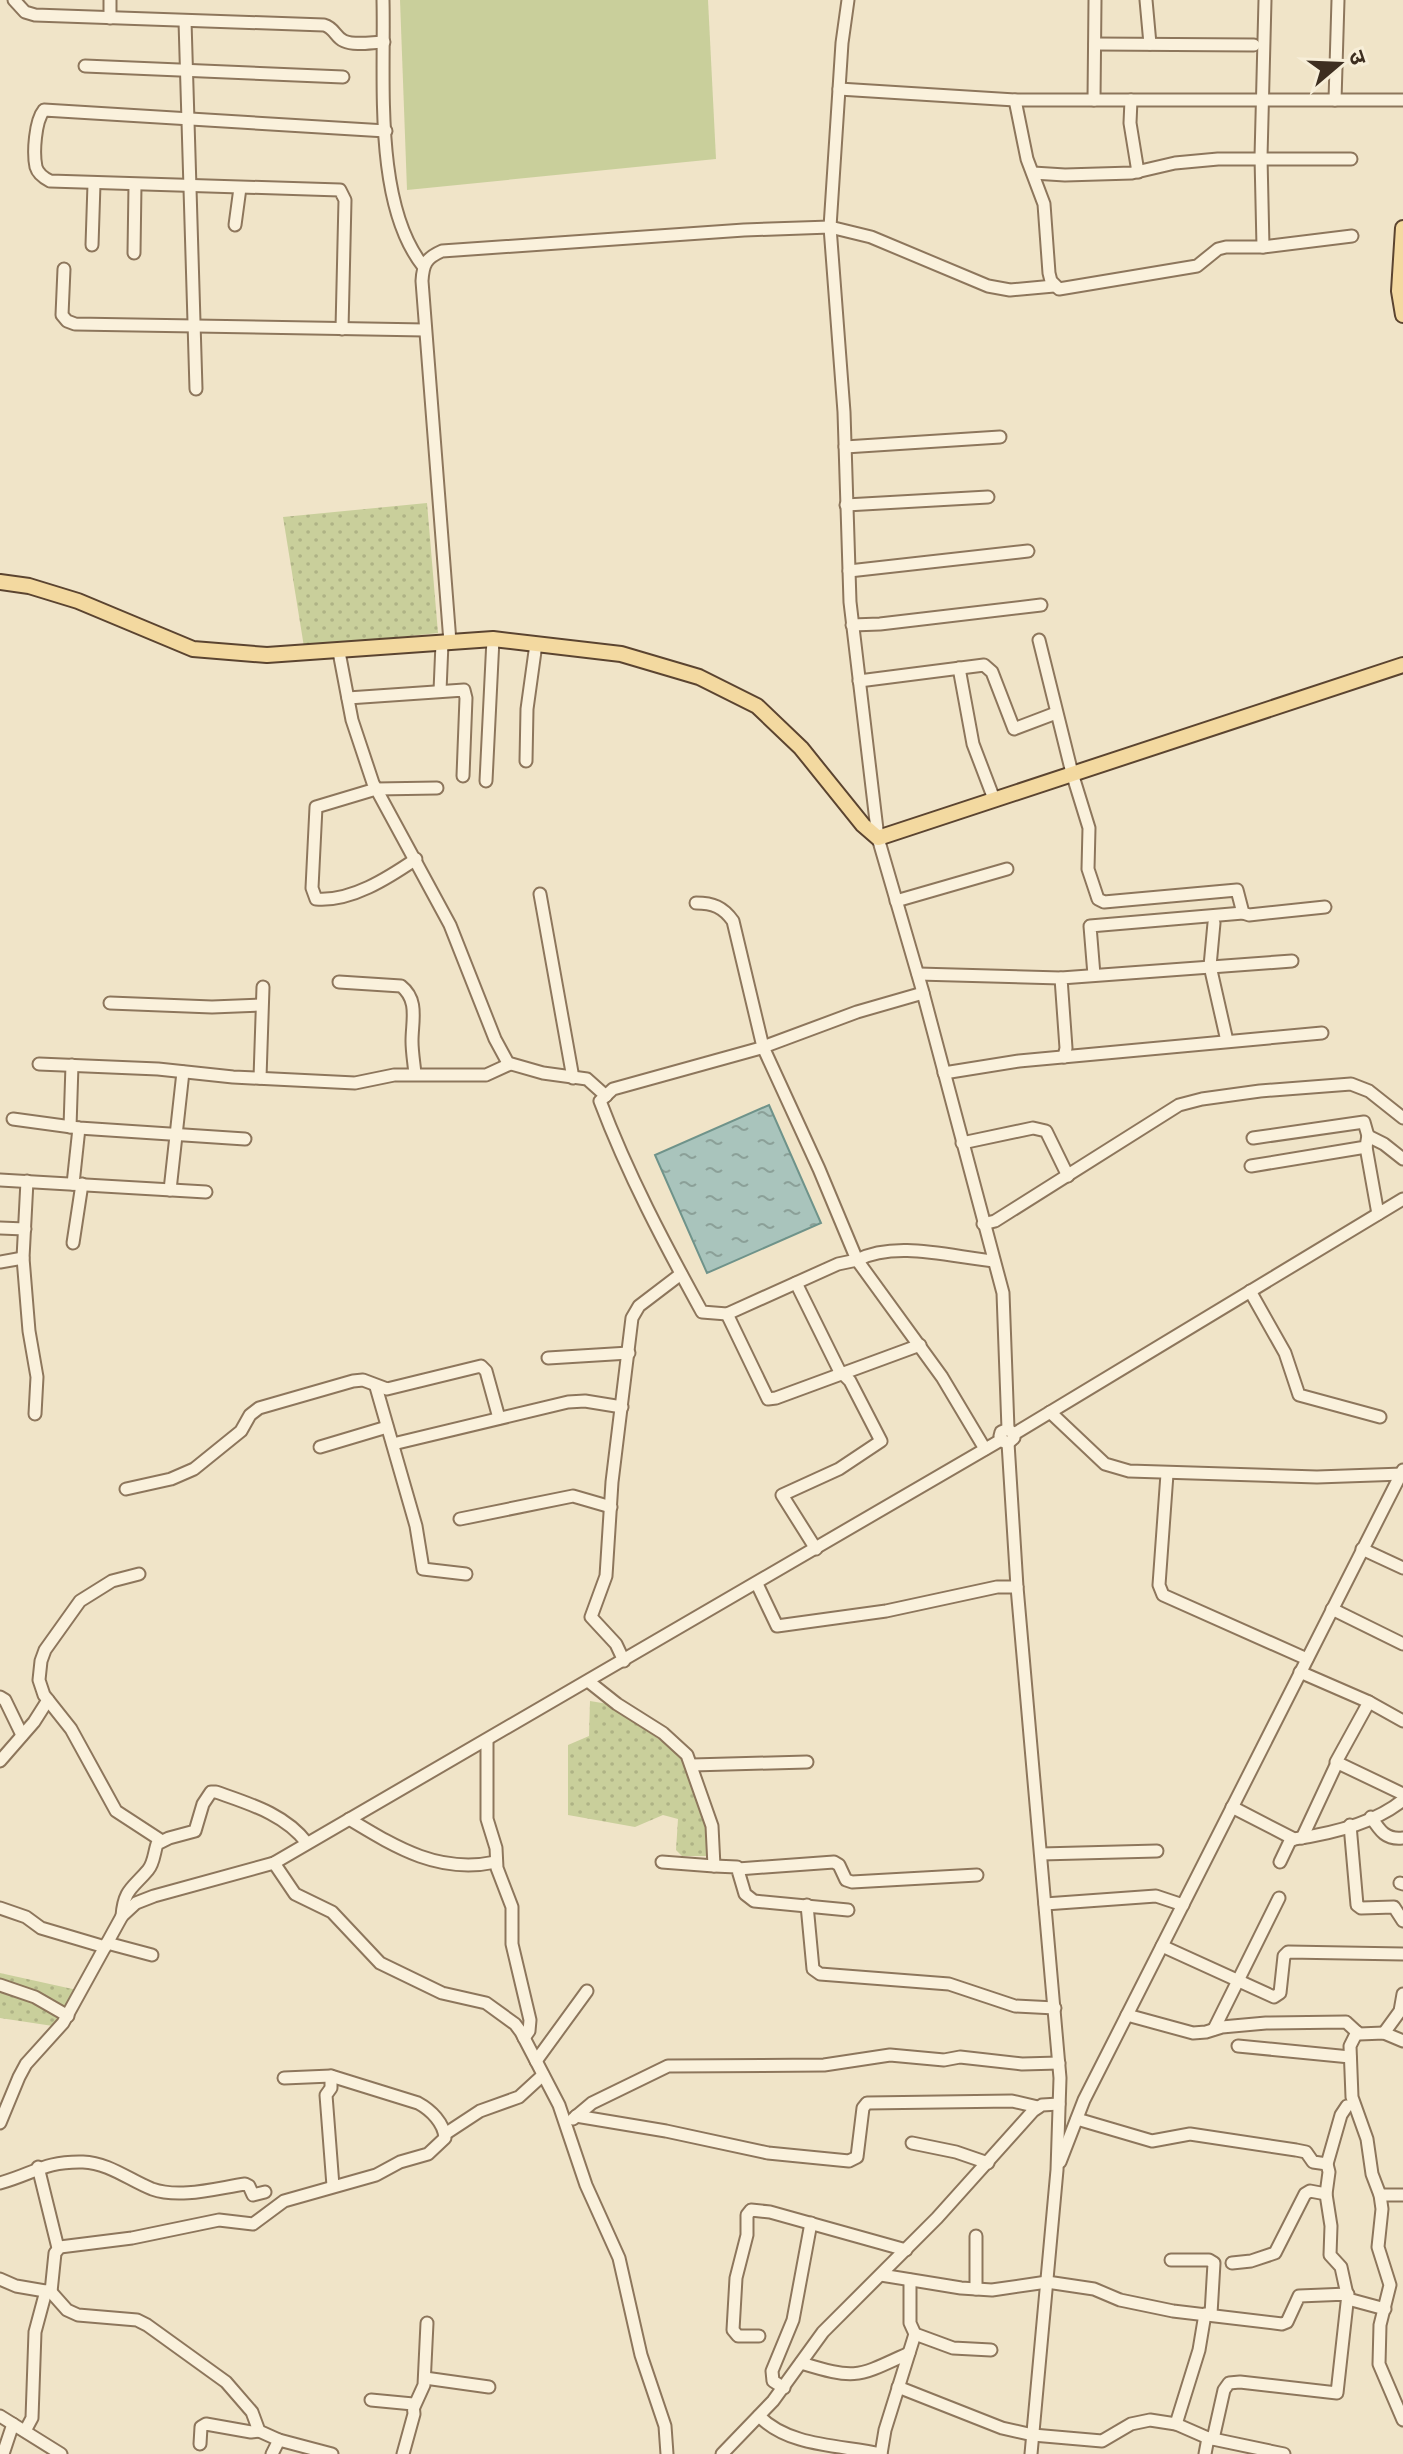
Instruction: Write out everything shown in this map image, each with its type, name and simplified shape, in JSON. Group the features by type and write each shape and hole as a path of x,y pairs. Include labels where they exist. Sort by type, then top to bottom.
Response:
{"main road":[{"path":"1403,228 1399,276 1403,315"},
{"path":"0,582 29,586 78,601 193,649 267,655 493,639 621,654 699,677 757,706 801,748 863,825 878,838 1403,665"}],"street":[{"path":"14,0 25,12 35,15 324,25 350,43 384,42"},
{"path":"110,0 110,18"},
{"path":"383,0 386,131 391,181 411,251 423,266"},
{"path":"848,0 830,227 845,447 852,625 878,838 918,974 1003,1293 1017,1587 1059,2063 1057,2170 1031,2454"},
{"path":"1094,100 1095,0"},
{"path":"1146,0 1150,44"},
{"path":"1263,247 1261,157 1265,0"},
{"path":"1335,100 1338,0"},
{"path":"185,21 196,389"},
{"path":"1095,44 1254,45"},
{"path":"85,66 343,77"},
{"path":"839,89 1015,100 1403,100"},
{"path":"1015,100 1023,143 1044,204 1049,273 1054,286"},
{"path":"1131,100 1131,129 1138,172"},
{"path":"342,329 344,195 336,189 58,183 40,175 36,167 37,125 44,110 386,131"},
{"path":"1033,173 1138,172 1175,163 1261,157 1351,159"},
{"path":"92,245 94,184"},
{"path":"134,253 135,185"},
{"path":"235,225 240,188"},
{"path":"440,691 446,642 425,330 423,266 429,257 442,251 830,227 859,234 988,286 1010,290 1054,286 1066,289 1197,266 1218,249 1226,247 1263,247 1352,236"},
{"path":"64,269 61,308 67,321 193,327 425,330"},
{"path":"845,447 1000,437"},
{"path":"846,505 988,497"},
{"path":"849,571 1028,551"},
{"path":"852,625 1041,605"},
{"path":"486,781 493,639"},
{"path":"1039,640 1089,828 1088,869 1098,899 1104,902 1237,890 1243,913"},
{"path":"526,761 527,709 536,644"},
{"path":"339,652 352,720 376,789 450,925 495,1039 510,1064"},
{"path":"859,681 987,666 1014,729 1056,713"},
{"path":"959,668 973,744 994,799"},
{"path":"348,698 461,689 466,693 463,776"},
{"path":"416,859 349,895 314,897 316,807 376,789 437,788"},
{"path":"896,901 1007,869"},
{"path":"540,894 573,1078"},
{"path":"696,903 711,903 721,908 733,921 763,1047 857,1260 920,1345 985,1449"},
{"path":"1094,975 1090,926 1325,907"},
{"path":"1214,923 1210,966 1227,1041"},
{"path":"918,974 1061,978 1292,961"},
{"path":"1061,978 1064,1057"},
{"path":"339,982 404,988 414,1012 412,1041 415,1074"},
{"path":"260,1078 263,987"},
{"path":"923,993 857,1012 763,1047 613,1089 600,1101 616,1145 654,1225 702,1312 727,1314 838,1264 886,1252 919,1252 994,1261"},
{"path":"110,1003 212,1007 261,1005"},
{"path":"944,1073 1064,1057 1322,1033"},
{"path":"39,1064 355,1083 415,1074 486,1075 510,1064 543,1073 587,1079 606,1096"},
{"path":"72,1065 78,1184 73,1243"},
{"path":"170,1190 183,1072"},
{"path":"983,1224 995,1221 1179,1105 1202,1099 1351,1084 1369,1091 1403,1118"},
{"path":"13,1119 75,1127 245,1139"},
{"path":"1253,1138 1364,1122 1378,1214"},
{"path":"962,1143 1041,1128 1046,1131 1068,1176"},
{"path":"1251,1166 1367,1141 1403,1159"},
{"path":"0,1180 206,1192"},
{"path":"27,1181 23,1258 29,1331 37,1377 35,1414"},
{"path":"122,1916 145,1899 274,1863 1050,1412 1403,1199"},
{"path":"0,1228 25,1229"},
{"path":"0,1262 23,1258"},
{"path":"624,1661 604,1628 591,1617 606,1576 632,1318 639,1306 681,1274"},
{"path":"796,1283 841,1373 850,1381 881,1441 839,1469 782,1495 816,1549"},
{"path":"1250,1291 1285,1353 1299,1395 1380,1417"},
{"path":"727,1314 768,1399 920,1345"},
{"path":"548,1358 629,1353"},
{"path":"126,1489 171,1479 194,1469 241,1431 250,1415 259,1408 353,1381 363,1380 376,1387 394,1388 481,1366 486,1371 499,1418"},
{"path":"376,1387 416,1526 423,1569 466,1574"},
{"path":"393,1444 568,1402 585,1401 622,1407"},
{"path":"1050,1412 1105,1464 1129,1471 1317,1477 1402,1473"},
{"path":"320,1447 387,1427"},
{"path":"1057,2170 1077,2119 1127,2015 1402,1473"},
{"path":"1167,1474 1159,1585 1163,1595 1307,1659"},
{"path":"460,1519 573,1496 611,1507"},
{"path":"1362,1549 1403,1568"},
{"path":"139,1574 112,1581 80,1601 45,1650 39,1680 48,1700 71,1729 116,1811 157,1846"},
{"path":"757,1584 777,1626 886,1611 997,1587 1017,1587"},
{"path":"1332,1609 1403,1644"},
{"path":"1300,1672 1369,1702 1403,1721"},
{"path":"588,1681 685,1752 712,1826 714,1866"},
{"path":"0,1697 5,1700 22,1735"},
{"path":"0,1761 48,1700"},
{"path":"1298,1839 1336,1760 1369,1702"},
{"path":"487,1740 489,1773 486,1810 496,1862 512,1907 513,1948 530,2020 529,2031 524,2038"},
{"path":"692,1765 807,1762"},
{"path":"1337,1763 1403,1797"},
{"path":"157,1846 195,1831 208,1794 216,1792 264,1809 298,1831 307,1843"},
{"path":"1280,1862 1290,1841 1371,1817 1403,1797"},
{"path":"1232,1807 1298,1839"},
{"path":"1371,1817 1385,1835 1394,1839 1403,1838"},
{"path":"349,1819 393,1846 439,1863 467,1867 496,1862"},
{"path":"1350,1825 1357,1905 1361,1908 1394,1907 1403,1921"},
{"path":"0,2123 26,2064 68,2016 122,1916 129,1888 151,1866 157,1846"},
{"path":"1041,1854 1157,1851"},
{"path":"662,1862 733,1866 738,1869 834,1862 839,1865 846,1880 852,1882 977,1875"},
{"path":"274,1863 295,1894 332,1912 378,1961 442,1993 486,2003 515,2024 567,2126 586,2185 623,2272 641,2355 665,2426 667,2454"},
{"path":"738,1869 743,1890 750,1899 848,1910"},
{"path":"1045,1904 1156,1896 1183,1905"},
{"path":"1214,2029 1279,1898"},
{"path":"807,1905 813,1969 820,1974 949,1984 1009,2005 1055,2008"},
{"path":"0,1908 26,1917 41,1928 152,1955"},
{"path":"1162,1946 1274,1997 1280,1993 1284,1956 1288,1952 1403,1954"},
{"path":"0,1985 35,1997 68,2016"},
{"path":"536,2061 587,1991"},
{"path":"1384,2033 1399,2014 1403,1994"},
{"path":"1127,2015 1193,2033 1266,2023 1346,2022 1355,2031 1384,2033 1403,2041"},
{"path":"1355,2031 1350,2057 1353,2104 1367,2139 1372,2174 1380,2195 1382,2209 1378,2247 1390,2285 1380,2325 1379,2368 1403,2420"},
{"path":"1238,2046 1350,2057"},
{"path":"567,2126 586,2106 668,2066 824,2065 890,2055 944,2060 960,2057 1022,2064 1059,2063"},
{"path":"58,2248 132,2238 219,2220 253,2224 280,2203 376,2175 400,2162 428,2154 441,2144 445,2134 480,2111 519,2097 543,2075"},
{"path":"284,2078 331,2076 423,2105 443,2127 445,2134"},
{"path":"331,2076 331,2088 326,2095 333,2186"},
{"path":"576,2116 768,2153 849,2161 857,2157 863,2108 867,2103 1012,2101 1038,2107 1059,2104"},
{"path":"1347,2106 1341,2115 1327,2164 1330,2252 1341,2267 1348,2299 1385,2309"},
{"path":"722,2454 784,2388 823,2332 906,2250 1038,2107"},
{"path":"1077,2119 1152,2141 1190,2134 1306,2152 1313,2162 1327,2164"},
{"path":"912,2143 956,2152 988,2163"},
{"path":"0,2183 51,2164 91,2163 159,2190 193,2191 245,2184 253,2195 265,2192"},
{"path":"25,2431 32,2418 35,2332 58,2248 38,2167"},
{"path":"1232,2263 1275,2253 1305,2194 1310,2191 1326,2194"},
{"path":"1380,2195 1403,2195"},
{"path":"759,2336 738,2336 733,2330 736,2278 747,2235 748,2212 758,2209 906,2250"},
{"path":"784,2388 773,2381 772,2371 793,2320 811,2223"},
{"path":"976,2236 976,2289"},
{"path":"1171,2260 1209,2260 1214,2263 1208,2314 1176,2424"},
{"path":"881,2275 992,2290 1047,2282 1094,2289 1120,2300 1173,2311 1282,2324 1287,2322 1299,2296 1348,2294"},
{"path":"0,2279 16,2286 48,2291 67,2310 78,2315 137,2320 147,2325 226,2382 252,2412 259,2431"},
{"path":"759,2416 777,2432 795,2438 881,2454 915,2334 910,2323 910,2280"},
{"path":"1205,2454 1224,2390 1229,2383 1337,2393 1348,2294"},
{"path":"403,2454 414,2407 425,2378 427,2323"},
{"path":"915,2334 956,2349 991,2350"},
{"path":"801,2363 839,2374 858,2375 909,2353"},
{"path":"425,2378 489,2387"},
{"path":"898,2387 1002,2428 1033,2435 1094,2442 1109,2439 1124,2427 1139,2421 1176,2424 1210,2439 1284,2454"},
{"path":"371,2400 409,2403 414,2407"},
{"path":"0,2416 61,2454"},
{"path":"3,2454 13,2424"},
{"path":"200,2444 201,2427 206,2424 259,2431 279,2440 332,2454"},
{"path":"272,2454 279,2440"}],"green space":[{"path":"400,0 708,0 716,159 407,190"},
{"path":"427,503 438,633 304,647 283,517"},
{"path":"590,1701 608,1704 689,1760 708,1824 706,1856 682,1856 676,1850 678,1819 663,1815 635,1827 568,1815 568,1745 589,1736"},
{"path":"0,1973 77,1990 53,2026 0,2018"}],"water":[{"path":"769,1105 821,1223 707,1273 655,1155"}]}
